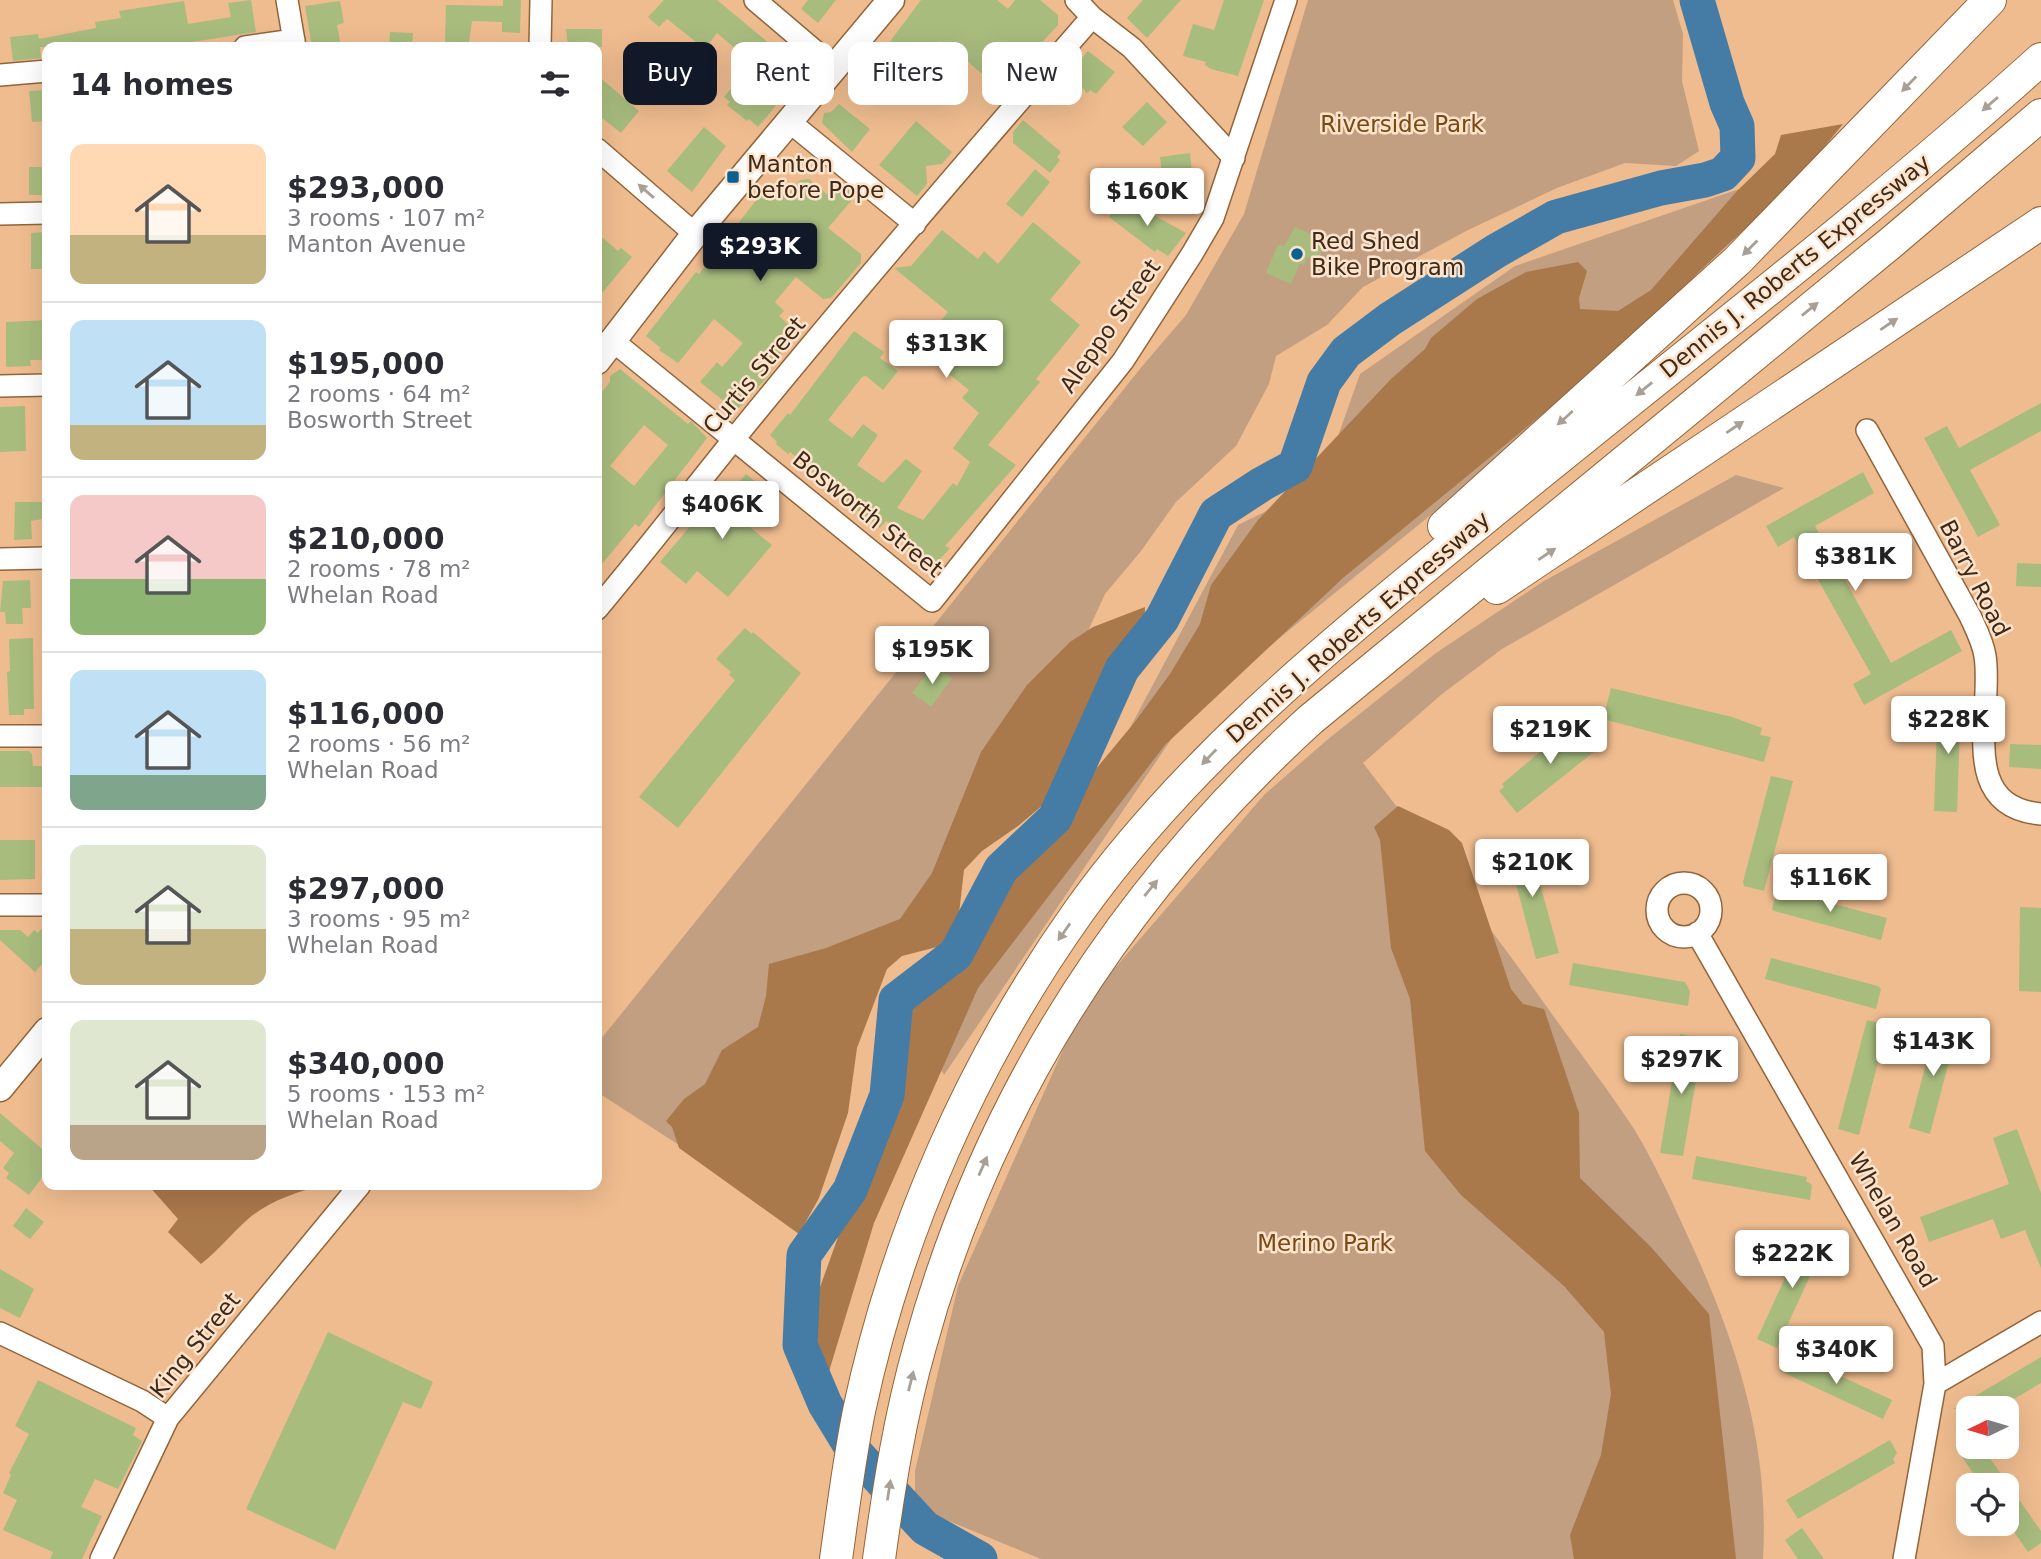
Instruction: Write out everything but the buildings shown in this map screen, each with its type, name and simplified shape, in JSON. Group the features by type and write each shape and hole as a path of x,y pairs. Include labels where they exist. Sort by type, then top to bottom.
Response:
{"highway":[{"path":"1294,675 1438,532 1737,261 1990,0"},
{"name":"Dennis J. Roberts Expressway","path":"836,1559 859,1409 893,1285 924,1197 972,1090 1023,997 1081,908 1146,826 1218,748 1294,675 1874,203 2041,59"},
{"name":"Dennis J. Roberts Expressway","path":"881,1546 896,1448 920,1346 950,1248 988,1154 1051,1033 1106,946 1169,866 1237,790 1310,720 1893,241 2041,115"},
{"path":"1310,720 1563,543 2041,223"}],"main road":[{"path":"605,351 695,234 791,123 891,0"},
{"path":"0,1088 9,1066 42,1036"}],"street":[{"path":"287,0 294,42"},
{"path":"540,42 541,0"},
{"path":"755,0 836,69"},
{"path":"1076,0 1092,17 1132,48 1234,158"},
{"name":"Aleppo Street","path":"1058,443 1123,361 1213,218 1286,0"},
{"name":"Curtis Street","path":"602,603 734,439 1092,17"},
{"path":"0,75 42,71"},
{"path":"791,123 915,223"},
{"path":"602,153 695,234"},
{"path":"0,214 42,214"},
{"name":"Bosworth Street","path":"605,351 734,439 932,601 1058,443"},
{"path":"0,386 42,386"},
{"name":"Barry Road","path":"1867,430 1970,616 1983,645 1986,667 1983,760 1989,778 2007,802 2024,811 2041,814"},
{"path":"0,559 42,558"},
{"path":"0,736 42,736"},
{"path":"0,905 42,905"},
{"name":"Whelan Road","path":"1697,933 1927,1332 1935,1355 1935,1384 1904,1559"},
{"name":"King Street","path":"101,1559 168,1418 356,1190"},
{"path":"1935,1384 2041,1322"},
{"path":"0,1333 142,1401 168,1418"}],"green space":[{"name":"Riverside Park","path":"1308,0 1673,0 1683,34 1682,81 1699,151 1676,166 1625,163 1557,188 1466,231 1363,287 1327,325 1276,356 1269,384 1236,446 1176,502 1141,551 1105,594 1088,631 893,937 781,1211 602,1095 602,1038 1186,315 1244,214"},
{"path":"1803,167 1513,448 1191,710 944,1075 911,1017 1083,816 1238,525 1321,484 1360,374 1515,266"},
{"name":"Merino Park","path":"1736,475 1784,488 1502,649 1442,694 1363,763 1484,921 1605,1087 1648,1153 1702,1268 1733,1348 1745,1389 1761,1472 1763,1559 1041,1559 915,1507 915,1471 958,1286 1083,1005 1265,794 1327,740 1436,653 1544,581"}],"shaded area":[{"path":"1843,124 1798,179 1700,271 1629,343 1343,578 1165,745 978,988 874,1223 827,1378 813,1338 814,1304 856,1187 892,1042 926,985 953,954 994,892 1134,723 1170,674 1200,624 1211,585 1258,520 1391,379 1425,349 1431,338 1477,299 1526,272 1578,262 1587,271 1579,298 1580,309 1618,311 1651,290 1737,191 1775,154 1781,135"},
{"path":"1145,607 1144,640 1128,674 1079,744 1050,799 982,851 964,870 957,931 937,947 902,956 887,969 857,1048 848,1113 819,1198 799,1234 679,1148 672,1127 666,1121 684,1099 705,1084 722,1050 758,1027 766,996 769,964 826,948 900,919 932,873 981,752 1027,685 1070,642 1093,627"},
{"path":"1398,806 1449,830 1462,843 1511,989 1523,1004 1544,1009 1579,1113 1580,1178 1651,1247 1709,1314 1736,1559 1574,1559 1570,1535 1601,1455 1611,1394 1604,1332 1564,1286 1461,1195 1425,1151 1410,999 1391,948 1380,840 1374,827"},
{"path":"152,1190 306,1190 256,1213 201,1264 168,1232 178,1219"}],"waterway":[{"path":"980,1559 925,1528 853,1450 825,1404 800,1345 804,1255 850,1190 887,1095 896,1000 956,954 1001,869 1055,818 1122,669 1162,619 1216,514 1295,466 1324,382 1346,352 1390,319 1496,251 1556,217 1661,188 1705,180 1723,174 1738,158 1737,126 1727,103 1697,0"}],"place":[{"name":"Manton before Pope","path":"733,177"},
{"name":"Red Shed Bike Program","path":"1297,254"}]}
